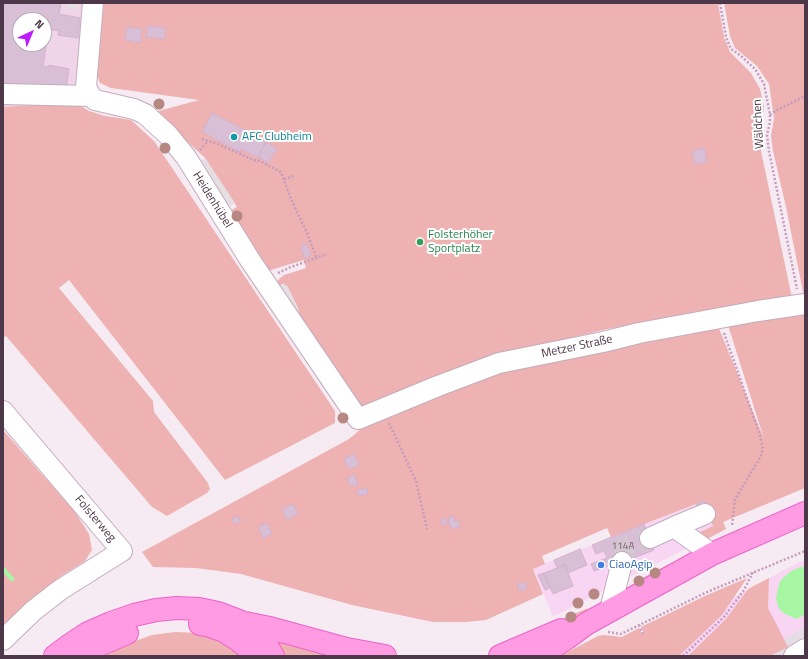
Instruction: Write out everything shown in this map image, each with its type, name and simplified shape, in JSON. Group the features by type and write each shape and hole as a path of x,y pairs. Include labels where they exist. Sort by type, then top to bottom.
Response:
{"main road":[{"path":"539,656 567,638 595,628 610,610 712,554 805,513"},
{"path":"55,656 88,633 122,619 156,610 176,608 199,609 218,613 239,621 347,649 385,656"},
{"path":"239,621 256,633 266,644 273,656"},
{"path":"80,656 125,633 146,627 189,622 207,625 224,631 248,648 254,656"},
{"path":"496,656 562,630 595,628"}],"street":[{"path":"92,96 86,87 93,3"},
{"path":"3,94 92,96"},
{"name":"Heidenhübel","path":"92,96 96,100 134,109 145,114 168,135 186,157 264,282 358,419"},
{"name":"Metzer Straße","path":"358,419 499,363 603,342 639,333 758,311 802,305"},
{"name":"Folsterweg","path":"3,411 122,551 60,590 33,611 3,640"},
{"path":"650,538 705,514"},
{"path":"674,527 712,554"},
{"path":"610,610 622,562"},
{"path":"794,656 805,649"}],"path":[{"name":"Wäldchen","path":"720,3 726,36 731,49 755,69 764,84 770,115 767,136 769,151 802,305"},
{"path":"770,115 805,96"},
{"path":"202,139 260,161 281,172 291,199 308,235 316,259"},
{"path":"284,179 294,176"},
{"path":"264,282 291,267 327,254"},
{"path":"719,319 760,435 763,449 760,458 735,499 731,531"},
{"path":"382,409 416,481 428,529"},
{"path":"595,628 621,634 706,592 805,551"},
{"path":"683,656 724,617 744,590 753,572"},
{"path":"639,625 643,634"}],"shaded area":[{"path":"3,3 85,3 75,102 3,107"},
{"path":"67,3 78,3 78,9 67,8"},
{"path":"104,3 718,3 724,37 730,52 751,73 760,89 764,107 761,125 761,151 792,298 607,329 496,356 359,409 305,330 297,306 287,286 283,284 278,286 277,283 279,279 284,275 306,268 304,260 264,272 228,212 237,207 205,158 155,112 199,100 111,88 100,83 96,72"},
{"path":"724,3 805,3 805,297 773,151 771,136 774,118 769,84 757,66 735,48 730,36"},
{"path":"75,102 89,111 105,116 131,120 154,141 335,411 335,423 225,480 69,280 59,288 153,401 154,412 208,483 210,489 207,493 167,516 152,507 6,336 3,338 3,107"},
{"path":"205,158 235,203 219,212 191,166"},
{"path":"283,284 287,286 291,293 302,320 278,286"},
{"path":"805,312 805,488 723,522 726,529 707,539 698,533 713,526 704,501 611,537 607,528 542,556 545,564 533,569 543,594 486,620 466,622 433,622 352,605 241,574 196,568 153,567 142,552 349,439 362,428 478,379 512,369 718,326 764,439 728,325"},
{"path":"3,430 75,512 89,534 92,550 85,561 61,576 29,601 3,626"},
{"path":"713,498 726,529 553,617 533,568"},
{"path":"805,560 805,656 626,656 797,563"},
{"path":"673,562 679,562 636,584 637,581"},
{"path":"805,567 805,614 797,619 785,614 779,609 776,598 780,581 791,571"},
{"path":"747,578 722,615 679,656 560,656 598,636 604,635 622,637 639,628 642,634 644,633 641,627 707,595"},
{"path":"769,578 768,608 788,647 770,656 688,656 726,619 748,589"},
{"path":"588,608 586,612 551,627 560,620"},
{"path":"805,626 805,656 770,656 788,647 784,639"},
{"path":"175,632 201,633 229,644 241,656 102,656 118,647 152,635"},
{"path":"274,634 353,656 283,656"}],"building":[{"path":"3,3 61,3 59,14 80,18 78,38 58,35 59,31 52,30 52,12 12,12 12,52 45,52 43,66 49,67 49,65 69,69 66,89 8,88 9,83 3,82"},
{"path":"147,26 166,28 164,39 146,37"},
{"path":"127,27 142,29 140,43 125,40"},
{"name":"AFC Clubheim","path":"212,113 266,141 258,158 241,149 240,152 202,132"},
{"path":"266,142 277,148 269,163 258,157"},
{"path":"704,148 707,162 695,164 692,151"},
{"path":"307,244 311,256 304,258 301,245"},
{"path":"354,454 359,465 349,469 344,459"},
{"path":"354,475 358,484 351,487 347,478"},
{"path":"367,488 368,494 358,496 357,490"},
{"path":"704,501 706,506 698,509 696,504"},
{"path":"293,504 298,514 287,520 282,509"},
{"path":"238,516 241,522 235,524 232,519"},
{"path":"453,516 454,521 458,520 460,527 451,529 448,518"},
{"path":"441,519 446,519 447,524 442,525"},
{"path":"267,523 272,534 263,538 258,527"},
{"path":"644,524 654,550 611,567 610,565 594,571 591,564 607,558 604,551 596,554 592,545"},
{"path":"580,549 587,565 568,573 565,565 557,568 554,560"},
{"path":"565,565 573,586 553,594 544,573"},
{"path":"543,573 550,588 545,590 538,575"},
{"path":"518,583 526,583 526,590 518,590"}],"waterway":[{"path":"3,569 12,579"}],"tunnel":[{"path":"622,562 626,547 650,538"}],"place":[{"name":"AFC Clubheim","path":"234,137"},
{"name":"Folsterhöher Sportplatz","path":"420,242"},
{"name":"CiaoAgip","path":"601,565"}]}
